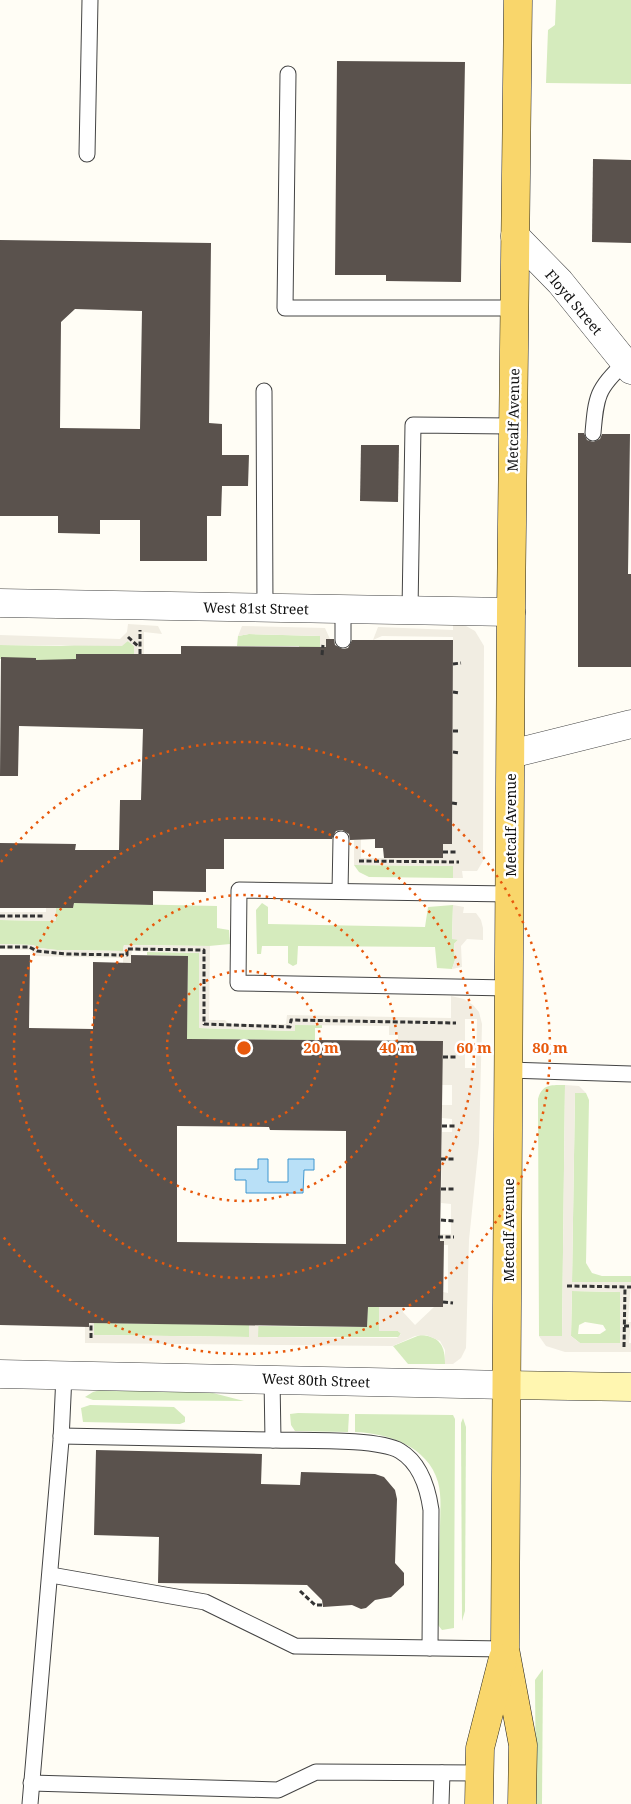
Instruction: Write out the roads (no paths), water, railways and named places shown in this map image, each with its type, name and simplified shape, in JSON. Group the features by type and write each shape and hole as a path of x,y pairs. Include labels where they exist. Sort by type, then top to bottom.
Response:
{"main road":[{"name":"Metcalf Avenue","path":"518,0 511,612 505,1649 523,1745 522,1804"},
{"name":"Metcalf Avenue","path":"479,1804 480,1748 505,1649"}],"street":[{"name":"Floyd Street","path":"515,236 560,282 628,366"},
{"name":"West 81st Street","path":"0,603 511,612"},
{"path":"511,754 631,724"},
{"name":"West 80th Street","path":"0,1374 631,1387"}],"lane":[{"path":"87,154 90,0"},
{"path":"288,74 285,308 514,308"},
{"path":"593,433 595,402 602,387 628,366"},
{"path":"264,391 265,608"},
{"path":"410,610 413,425 513,426"},
{"path":"343,609 343,640"},
{"path":"340,891 341,839"},
{"path":"509,988 238,983 239,890 510,894"},
{"path":"509,1070 631,1074"},
{"path":"30,1804 50,1575 64,1375"},
{"path":"272,1379 273,1440"},
{"path":"61,1436 380,1444 400,1451 423,1479 429,1495 431,1510 430,1648"},
{"path":"50,1575 205,1602 294,1646 505,1649"},
{"path":"31,1783 278,1790 316,1772 479,1773"},
{"path":"441,1804 442,1773"}],"water":[{"path":"258,1159 268,1159 268,1182 288,1182 288,1159 314,1159 314,1170 304,1170 303,1193 246,1193 246,1180 235,1180 235,1169 258,1169"}]}
